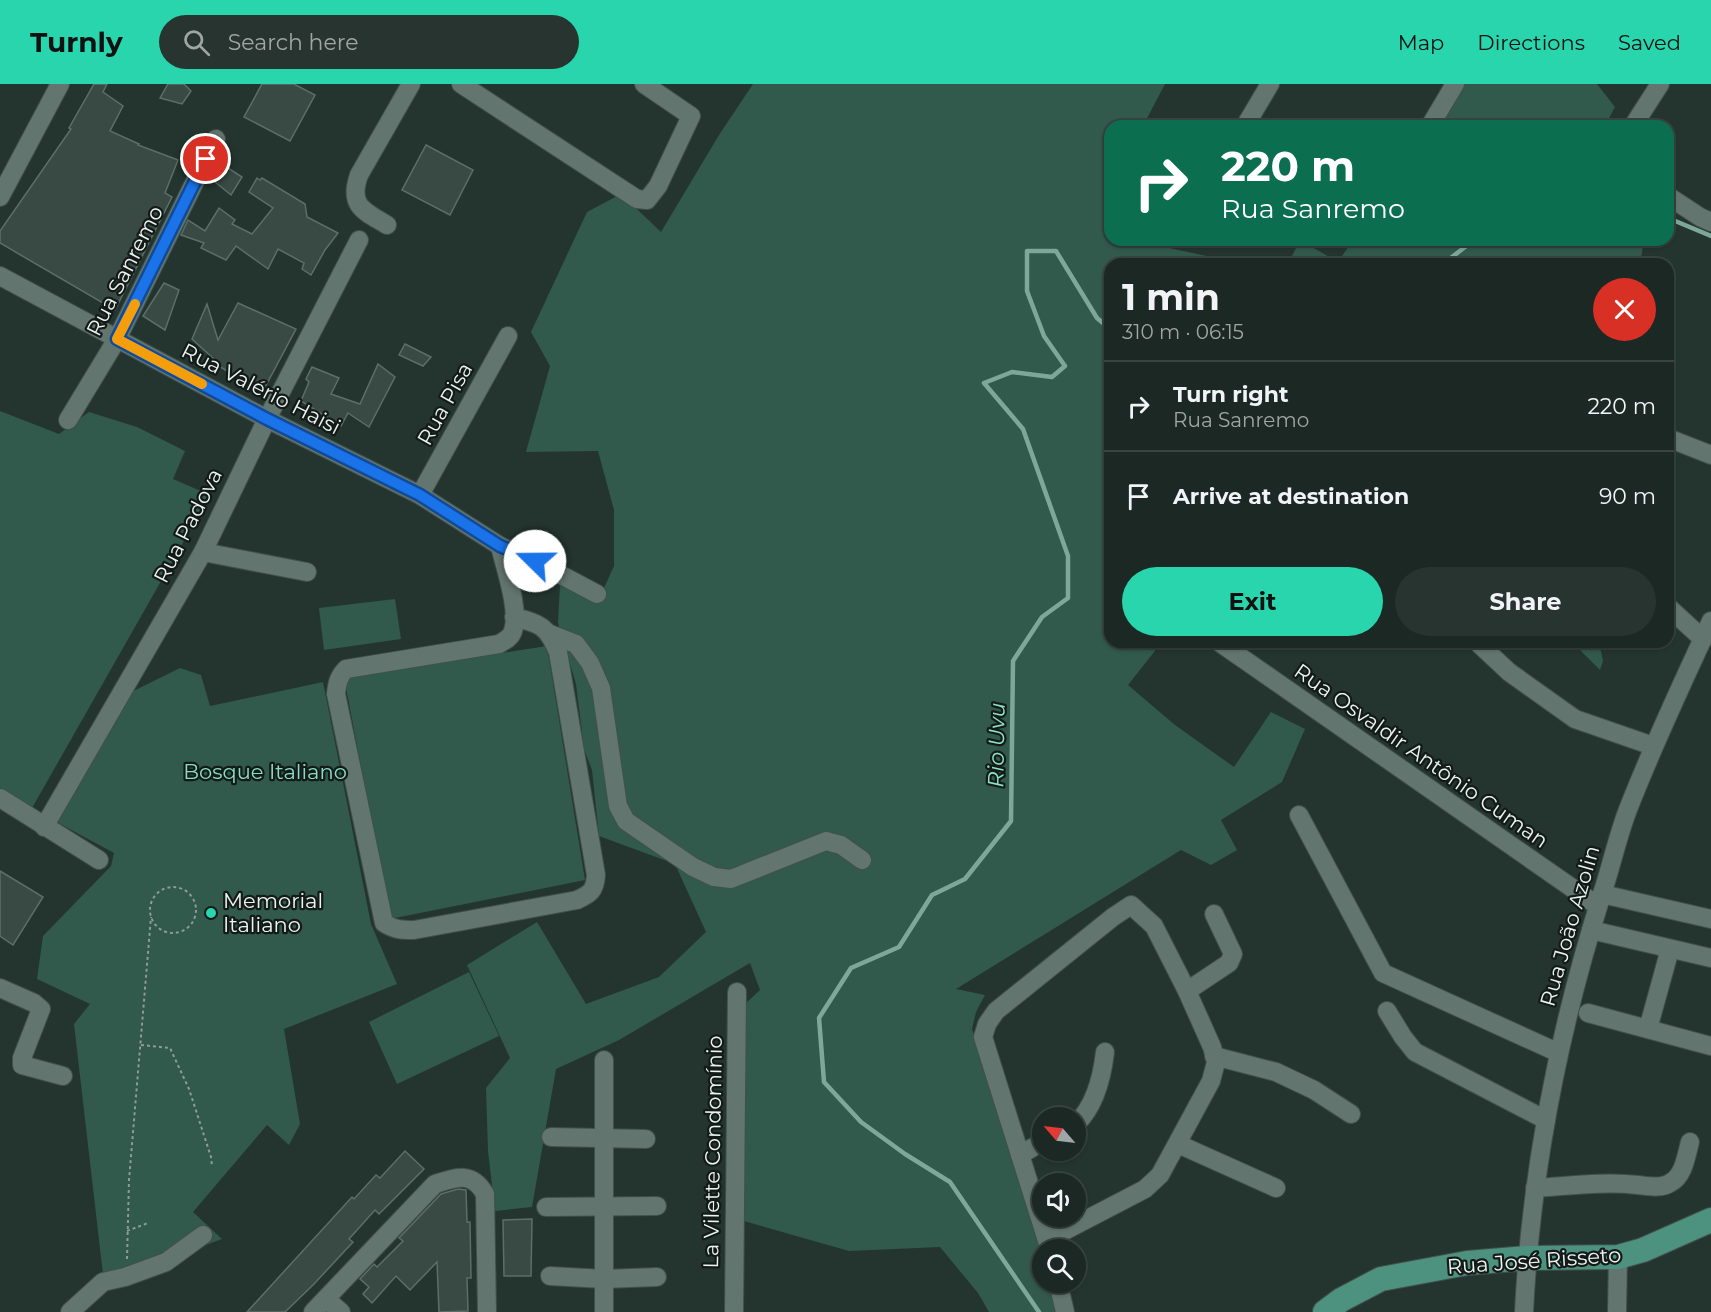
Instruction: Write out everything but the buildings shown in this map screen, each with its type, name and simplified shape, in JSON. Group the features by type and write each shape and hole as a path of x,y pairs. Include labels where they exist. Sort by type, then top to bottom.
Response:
{"main road":[{"name":"Rua José Risseto","path":"1325,1312 1341,1300 1381,1279 1467,1263 1527,1258 1618,1257 1643,1251 1711,1220"}],"street":[{"path":"0,197 60,84"},
{"path":"387,225 361,209 356,200 355,188 359,176 411,84"},
{"path":"461,84 637,199 647,200 658,186 691,116 644,84"},
{"path":"1249,120 1270,84"},
{"path":"1434,120 1455,84"},
{"path":"1637,120 1660,84"},
{"name":"Rua Sanremo","path":"68,420 117,339 216,140"},
{"path":"1674,200 1711,222"},
{"name":"Rua Padova","path":"44,827 202,552 359,240"},
{"name":"Rua Valério Haisi","path":"0,276 267,419 420,495 500,546 535,561 597,594"},
{"name":"Rua Pisa","path":"420,495 508,336"},
{"path":"1674,440 1711,455"},
{"path":"500,546 514,612 513,631 508,638 499,644 346,669 337,683 336,694 384,923 391,927 400,930 414,930 577,900 591,893 596,875 558,652 550,634"},
{"path":"202,552 307,572"},
{"path":"514,612 536,622 550,634 576,644 590,663 601,688 618,806 626,821 693,867 714,877 731,879 826,841 841,845 861,860"},
{"path":"1674,612 1703,639"},
{"name":"Rua João Azolin","path":"1524,1312 1535,1188 1546,1120 1570,1004 1626,815 1653,746 1711,621"},
{"name":"Rua Osvaldir Antônio Cuman","path":"1228,648 1600,900"},
{"path":"1483,648 1509,672 1575,719 1653,746"},
{"path":"0,798 99,860"},
{"path":"1299,815 1383,973 1559,1053"},
{"path":"1600,900 1711,920"},
{"path":"1046,1239 983,1037 987,1024 996,1011 1113,916 1131,905 1154,926 1187,990 1216,1062 1211,1081 1160,1175 1144,1189 1058,1239"},
{"path":"1187,990 1229,963 1233,954 1214,914"},
{"path":"1591,930 1711,958"},
{"path":"1648,1029 1670,949"},
{"path":"0,988 34,1003 41,1010 22,1058 22,1065 63,1076"},
{"name":"La Vilette Condomínio","path":"734,1312 737,992"},
{"path":"1387,1011 1415,1052 1546,1120"},
{"path":"1588,1013 1711,1046"},
{"path":"1086,1112 1103,1076 1106,1052"},
{"path":"1214,1056 1276,1072 1314,1090 1351,1114"},
{"path":"604,1060 604,1312"},
{"path":"551,1137 646,1139"},
{"path":"1535,1188 1622,1183 1664,1186 1672,1183 1678,1176 1685,1162 1690,1142"},
{"path":"1178,1144 1276,1188"},
{"path":"1020,1155 1032,1148"},
{"path":"341,1312 320,1306 435,1184 455,1178 467,1178 479,1183 485,1194 487,1312"},
{"path":"546,1207 657,1206"},
{"path":"75,1307 103,1282 166,1262 203,1235"},
{"path":"1617,1312 1618,1257"},
{"path":"550,1276 604,1279 657,1277"},
{"path":"1061,1293 1065,1312"}],"path":[{"path":"130,1275 127,1258 127,1231 152,902 162,890 176,887 184,890 194,900 196,917 186,930 178,934 169,934 155,925 151,917"},
{"path":"141,1045 170,1048 189,1089 212,1166"},
{"path":"127,1231 148,1222"}],"green space":[{"path":"753,84 1165,84 1146,120 1104,120 1104,246 1166,246 1216,258 1104,258 1104,648 1157,648 1128,685 1175,725 1234,767 1271,712 1305,729 1282,782 1221,820 1237,850 1211,865 1181,850 956,989 985,995 976,1012 972,1029 1037,1239 1032,1239 1032,1293 1054,1293 1060,1312 989,1312 978,1293 940,1247 849,1251 737,1219 745,1004 760,990 750,963 619,1040 556,1069 532,1207 495,1211 488,1151 486,1088 510,1058 467,965 537,922 586,1004 659,977 706,932 675,864 599,836 592,770 584,749 576,684 558,623 560,585 598,601 614,566 614,510 598,451 526,452 550,366 531,332 587,212 621,194 661,232 719,135"},
{"path":"1457,84 1597,84 1615,107 1608,120 1436,120"},
{"path":"1297,246 1310,246 1331,258 1291,258"},
{"path":"1349,246 1643,246 1641,258 1341,258"},
{"path":"0,411 59,434 89,412 137,427 185,451 173,479 210,495 32,808 0,788"},
{"path":"395,599 401,639 324,650 319,608"},
{"path":"547,646 585,880 390,919 344,677"},
{"path":"1578,648 1600,648 1603,661 1600,670"},
{"name":"Bosque Italiano","path":"180,668 201,675 210,706 323,682 371,924 397,984 284,1029 300,1124 289,1145 267,1125 193,1212 222,1239 104,1283 74,1024 90,1004 37,979 43,936 111,866 114,853 51,819 115,700"},
{"path":"469,972 499,1036 397,1084 369,1022"}],"waterway":[{"name":"Rio Uvu","path":"1674,221 1711,236"},
{"name":"Rio Uvu","path":"1451,258 1466,246"},
{"name":"Rio Uvu","path":"1039,1312 950,1182 905,1154 861,1122 824,1082 819,1018 851,968 899,947 932,895 965,879 1011,821 1013,661 1042,617 1068,598 1068,556 1023,429 984,383 1012,372 1052,377 1065,366 1044,336 1027,291 1027,251 1056,251 1097,318 1104,324"}],"slow traffic":[{"path":"135,304 117,339 202,384"}],"place":[{"name":"Memorial Italiano","path":"211,913"}],"route":[{"path":"206,159 117,339 267,419 420,495 500,546 535,561"}]}
